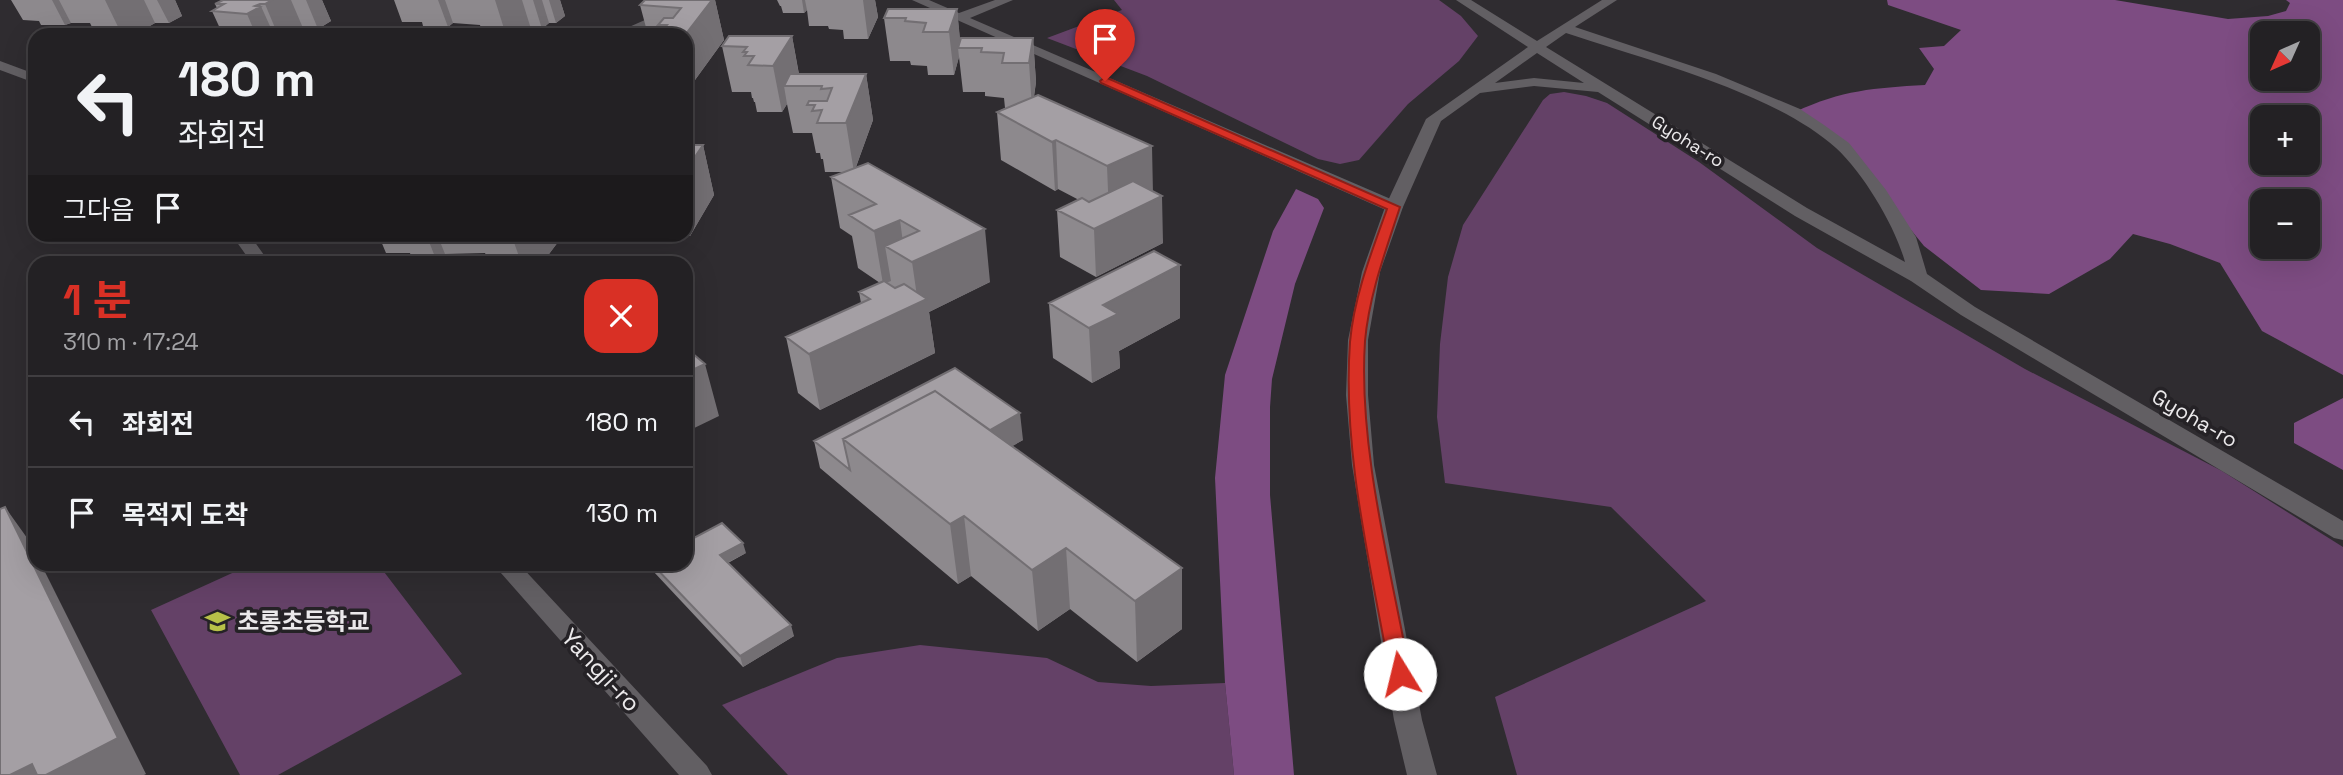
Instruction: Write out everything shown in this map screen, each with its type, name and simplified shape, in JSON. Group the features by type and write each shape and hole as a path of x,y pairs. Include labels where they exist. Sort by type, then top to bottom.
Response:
{"street":[{"path":"635,28 701,0"},
{"path":"918,0 1394,207"},
{"path":"960,17 1007,0"},
{"name":"Gyoha-ro","path":"1462,0 1801,212 1918,277 1968,311 2343,532"},
{"path":"1422,775 1408,720 1363,465 1357,395 1358,340 1371,272 1394,207 1434,119 1564,28 1611,0"},
{"path":"1564,28 1712,77 1794,112 1819,128 1843,146 1878,190 1907,237 1918,277"},
{"path":"0,65 28,76"},
{"path":"1476,90 1534,82 1572,84 1607,90"},
{"name":"Yangji-ro","path":"511,571 697,775"}],"shaded area":[{"path":"1114,0 1439,0 1461,16 1478,36 1459,61 1408,104 1359,160 1340,164 1318,159 1147,76 1047,38 1122,10"},
{"path":"1887,0 2115,0 2228,19 2268,16 2286,11 2290,3 2286,0 2343,0 2343,375 2262,331 2220,263 2170,244 2133,234 2110,259 2049,294 1981,290 1924,246 1843,146 1795,112 1858,91 1925,85 1934,69 1919,48 1944,46 1961,30 1888,5"},
{"path":"1564,92 1607,103 1699,162 1817,248 2025,369 2222,471 2343,547 2343,775 1517,775 1495,697 1706,601 1611,507 1445,483 1437,417 1440,344 1448,277 1463,225 1543,100 1550,94"},
{"path":"1296,189 1318,199 1324,208 1295,284 1272,379 1270,407 1270,495 1294,775 1234,775 1225,683 1215,478 1225,375 1273,231"},
{"path":"2343,398 2343,470 2294,443 2294,423"},
{"path":"237,571 383,571 462,674 278,775 240,775 151,610"},
{"path":"920,645 1047,658 1098,682 1151,686 1225,683 1234,775 788,775 722,705 837,658"}],"building":[{"path":"223,0 272,0 255,6 260,7 247,14 212,11 224,4 215,4"},
{"path":"645,0 712,0 690,28 665,28 667,25 658,25 664,18 673,18 681,8 640,5"},
{"path":"888,9 957,9 949,32 923,32 926,23 905,21 906,18 884,18"},
{"path":"729,36 792,36 773,66 748,65 754,56 744,56 747,52 743,52 747,47 722,46"},
{"path":"961,38 1033,38 1029,63 1002,63 1004,53 981,52 982,48 958,48"},
{"path":"790,74 866,74 846,123 817,123 822,110 812,111 815,105 807,105 809,101 827,101 832,88 784,86"},
{"path":"1038,95 1152,146 1107,166 1056,140 1052,142 997,112"},
{"path":"693,145 703,145 693,160"},
{"path":"868,163 985,229 912,262 885,246 919,231 900,220 874,231 849,215 876,204 831,177"},
{"path":"1133,181 1162,196 1094,229 1057,210 1082,198 1089,202"},
{"path":"1154,251 1180,265 1103,305 1118,314 1089,328 1049,303"},
{"path":"884,281 895,288 904,284 927,299 809,354 786,337 870,299 859,292"},
{"path":"693,354 705,364 693,370"},
{"path":"955,368 1020,413 990,430 935,391 843,439 850,470 814,441"},
{"path":"935,391 1182,568 1135,601 1066,548 1032,570 964,516 950,524 843,439"},
{"path":"5,507 28,554 28,571 36,571 118,738 46,775 37,775 32,764 10,775 0,775 0,509"},
{"path":"722,523 743,543 720,555 791,625 740,656 659,571 693,571 693,538"}],"place":[{"name":"초롱초등학교","path":"217,621"}],"route":[{"path":"1105,81 1394,207 1371,272 1358,340 1357,395 1363,465 1400,674"}]}
